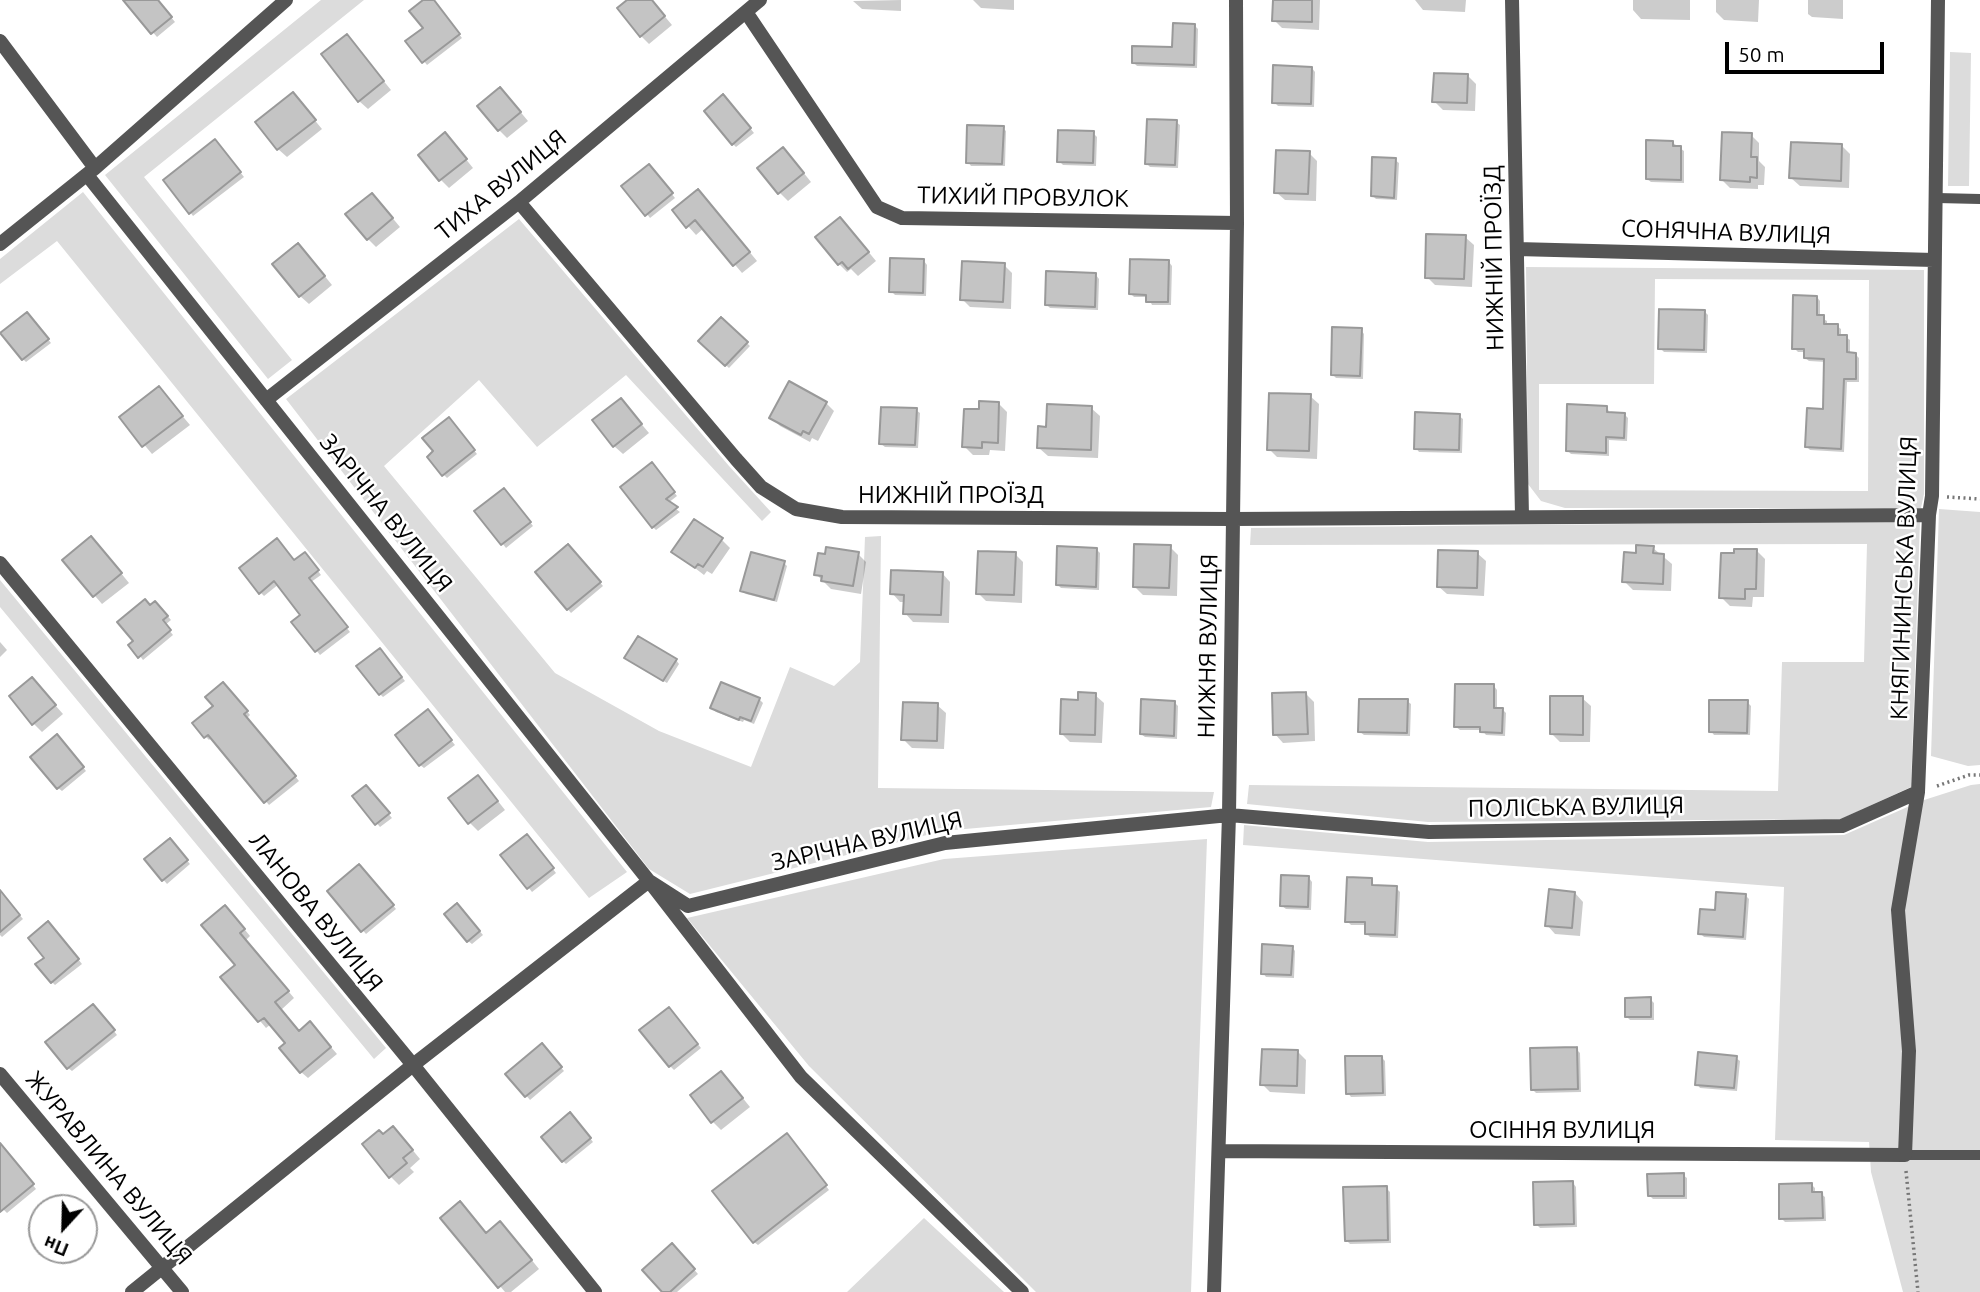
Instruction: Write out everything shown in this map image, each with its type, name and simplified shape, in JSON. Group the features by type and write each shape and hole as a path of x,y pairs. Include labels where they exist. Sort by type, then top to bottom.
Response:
{"street":[{"path":"0,244 91,171 286,0"},
{"name":"ТИХА ВУЛИЦЯ","path":"266,400 519,202 760,0"},
{"name":"НИЖНЯ ВУЛИЦЯ","path":"1214,1292 1229,815 1237,223 1236,0"},
{"name":"НИЖНІЙ ПРОЇЗД","path":"1512,0 1522,516"},
{"name":"КНЯГИНИНСЬКА ВУЛИЦЯ","path":"1905,1155 1909,1052 1898,910 1918,792 1932,496 1938,0"},
{"name":"ТИХИЙ ПРОВУЛОК","path":"746,12 877,207 902,218 1237,223"},
{"name":"ЗАРІЧНА ВУЛИЦЯ","path":"0,41 91,171 266,400 649,881 801,1077 1022,1292"},
{"name":"НИЖНІЙ ПРОЇЗД","path":"519,202 761,487 796,509 842,517 1232,519 1929,515"},
{"name":"СОНЯЧНА ВУЛИЦЯ","path":"1517,249 1934,260"},
{"name":"ЛАНОВА ВУЛИЦЯ","path":"0,563 413,1065 595,1292"},
{"name":"ПОЛІСЬКА ВУЛИЦЯ","path":"1229,815 1429,832 1842,826 1918,792"},
{"name":"ЗАРІЧНА ВУЛИЦЯ","path":"649,881 688,906 945,843 1229,815"},
{"path":"132,1292 413,1065 649,881"},
{"name":"ЖУРАВЛИНА ВУЛИЦЯ","path":"0,1074 182,1292"},
{"name":"ОСІННЯ ВУЛИЦЯ","path":"1219,1151 1905,1155"}],"lane":[{"path":"1937,198 1980,199"},
{"path":"1905,1155 1980,1155"}],"path":[{"path":"1932,496 1980,499"},
{"path":"1918,792 1969,775 1980,775"},
{"path":"1905,1155 1918,1292"}],"shaded area":[{"path":"321,0 364,0 144,177 292,360 268,379 105,175"},
{"path":"1950,52 1971,53 1969,186 1948,186"},
{"path":"83,192 627,872 589,898 57,241 0,284 0,259"},
{"path":"519,219 771,512 762,521 626,375 537,447 479,380 384,466 555,673 659,731 751,767 790,667 834,686 860,662 865,537 881,536 878,788 1214,792 1211,807 943,831 690,894 649,869 286,399"},
{"path":"1526,267 1924,270 1924,494 1921,508 1565,508 1541,501 1528,484","holes":["1655,279 1869,280 1868,491 1539,490 1539,384 1654,384"]},
{"path":"1939,509 1980,512 1980,765 1968,766 1931,756"},
{"path":"1920,521 1911,787 1841,819 1428,822 1247,804 1249,785 1778,791 1782,662 1864,662 1867,544 1250,545 1251,528"},
{"path":"0,580 386,1048 374,1059 0,607"},
{"path":"1980,784 1980,1292 1903,1292 1871,1172 1869,1142 1775,1140 1784,887 1243,845 1244,825 1428,842 1844,835 1921,801"},
{"path":"1207,839 1191,1292 1036,1292 809,1066 687,918 944,859"},
{"path":"924,1218 1004,1292 847,1292"}],"building":[{"path":"123,0 158,0 172,17 151,34"},
{"path":"423,0 434,0 460,34 422,63 405,41 423,28 409,11"},
{"path":"627,0 652,0 665,16 640,37 617,8"},
{"path":"1273,0 1312,0 1312,22 1272,21"},
{"path":"1173,23 1195,24 1194,65 1132,63 1132,46 1172,47"},
{"path":"347,34 384,81 358,102 321,54"},
{"path":"1273,65 1312,67 1311,104 1272,103"},
{"path":"1434,73 1468,74 1467,103 1432,102"},
{"path":"500,87 521,112 498,131 477,106"},
{"path":"293,92 316,120 277,150 255,122"},
{"path":"723,94 751,128 732,145 704,111"},
{"path":"1147,119 1177,120 1175,165 1145,164"},
{"path":"967,125 1004,126 1002,164 966,163"},
{"path":"1058,130 1094,131 1093,163 1057,162"},
{"path":"445,132 467,159 439,181 418,155"},
{"path":"1722,132 1752,133 1751,157 1757,157 1757,178 1750,177 1750,182 1720,180"},
{"path":"215,139 241,172 189,214 163,180"},
{"path":"1646,140 1673,141 1673,146 1681,146 1681,180 1646,179"},
{"path":"1791,142 1842,144 1841,181 1789,178"},
{"path":"783,147 804,173 778,194 757,168"},
{"path":"1276,150 1310,151 1308,194 1274,193"},
{"path":"1372,157 1396,158 1394,198 1371,196"},
{"path":"649,164 673,193 645,216 621,186"},
{"path":"698,189 750,252 733,266 695,220 686,228 672,210"},
{"path":"372,193 393,218 367,240 345,214"},
{"path":"840,217 869,252 848,269 842,262 838,265 815,237"},
{"path":"1426,234 1466,235 1464,279 1425,278"},
{"path":"298,243 325,276 299,297 272,264"},
{"path":"890,258 924,259 923,293 889,292"},
{"path":"1130,259 1169,260 1168,302 1146,302 1146,295 1129,294"},
{"path":"962,261 1005,263 1003,302 960,300"},
{"path":"1046,271 1096,273 1095,307 1045,305"},
{"path":"1793,295 1817,296 1817,315 1824,315 1824,324 1838,324 1838,335 1847,335 1847,352 1856,353 1856,379 1844,379 1841,449 1805,447 1807,408 1823,409 1824,359 1804,358 1804,349 1792,349"},
{"path":"1659,309 1705,310 1704,350 1658,349"},
{"path":"27,312 49,339 22,360 0,333"},
{"path":"721,317 748,342 725,366 698,341"},
{"path":"1332,327 1362,328 1360,376 1331,375"},
{"path":"789,381 827,402 809,434 803,431 801,435 769,418"},
{"path":"159,386 183,416 142,447 119,417"},
{"path":"1269,393 1311,394 1309,451 1267,450"},
{"path":"621,398 642,424 613,447 592,420"},
{"path":"979,401 999,402 998,443 982,442 982,448 962,447 964,409 979,409"},
{"path":"1047,404 1092,406 1091,450 1037,448 1038,426 1046,427"},
{"path":"1567,404 1607,406 1607,412 1625,413 1624,438 1606,437 1606,453 1566,451"},
{"path":"881,407 917,408 915,445 879,444"},
{"path":"1415,412 1460,414 1459,450 1414,449"},
{"path":"449,417 475,450 442,476 427,457 433,451 422,438"},
{"path":"652,462 675,492 666,499 678,507 652,528 620,487"},
{"path":"504,488 531,522 501,545 474,511"},
{"path":"694,519 723,538 703,567 698,564 695,568 671,552"},
{"path":"91,536 122,573 93,597 62,560"},
{"path":"277,538 294,560 305,552 319,570 309,578 348,627 315,652 291,622 300,615 274,581 259,594 239,568"},
{"path":"568,544 601,582 567,610 535,572"},
{"path":"1134,544 1171,545 1169,588 1133,587"},
{"path":"1636,545 1654,546 1653,553 1664,554 1663,584 1622,582 1624,552 1636,553"},
{"path":"1057,546 1097,548 1096,587 1056,585"},
{"path":"826,547 859,552 853,586 821,581 822,576 814,575 818,553 825,554"},
{"path":"1734,549 1757,549 1756,589 1745,589 1745,599 1719,598 1721,553 1734,553"},
{"path":"1438,550 1478,551 1477,588 1437,587"},
{"path":"978,551 1016,552 1014,595 976,594"},
{"path":"751,552 785,561 774,600 740,591"},
{"path":"891,570 943,572 941,615 903,614 904,595 890,594"},
{"path":"145,599 150,605 155,601 168,616 163,620 171,630 138,658 128,645 133,641 117,622"},
{"path":"638,636 677,659 663,681 624,658"},
{"path":"380,648 402,677 379,695 356,666"},
{"path":"32,677 56,705 32,725 9,696"},
{"path":"223,682 248,711 244,714 296,776 264,803 208,735 204,738 192,723 213,706 205,697"},
{"path":"721,682 760,698 751,721 740,717 739,720 710,708"},
{"path":"1455,684 1494,684 1494,708 1503,708 1502,733 1480,732 1480,727 1454,727"},
{"path":"1078,692 1096,693 1095,735 1060,734 1061,699 1078,700"},
{"path":"1306,692 1308,734 1273,735 1272,693"},
{"path":"1550,696 1583,696 1583,735 1550,734"},
{"path":"1141,699 1175,701 1174,736 1140,734"},
{"path":"1359,699 1408,699 1407,733 1358,732"},
{"path":"1709,700 1748,700 1747,733 1709,732"},
{"path":"903,702 938,703 937,741 901,740"},
{"path":"428,709 452,740 419,766 395,735"},
{"path":"57,734 84,767 57,789 30,757"},
{"path":"478,775 498,801 468,824 448,798"},
{"path":"366,785 390,813 375,825 352,796"},
{"path":"527,834 554,868 527,889 500,855"},
{"path":"170,838 188,860 162,881 144,859"},
{"path":"359,864 394,905 361,932 327,891"},
{"path":"1281,875 1309,876 1308,907 1280,906"},
{"path":"1347,877 1372,878 1372,885 1397,886 1395,935 1365,934 1365,922 1345,922"},
{"path":"1549,889 1575,892 1572,928 1545,926"},
{"path":"0,890 20,915 0,932"},
{"path":"1716,892 1746,894 1743,937 1698,934 1700,909 1715,910"},
{"path":"457,903 480,931 467,942 444,914"},
{"path":"225,905 245,929 240,933 289,991 275,1002 299,1031 310,1021 331,1047 300,1073 279,1048 285,1043 264,1018 258,1022 220,977 235,965 201,925"},
{"path":"48,921 79,959 51,983 35,964 44,958 28,938"},
{"path":"1262,944 1293,946 1291,975 1261,974"},
{"path":"1651,997 1651,1017 1625,1017 1625,998"},
{"path":"93,1004 115,1030 67,1069 45,1042"},
{"path":"669,1007 698,1044 669,1067 639,1030"},
{"path":"542,1043 562,1067 525,1097 505,1074"},
{"path":"1577,1047 1578,1089 1531,1090 1530,1048"},
{"path":"1262,1049 1298,1050 1297,1086 1260,1085"},
{"path":"1698,1052 1737,1056 1734,1088 1695,1085"},
{"path":"1345,1056 1382,1056 1383,1093 1346,1094"},
{"path":"721,1071 743,1098 711,1123 690,1095"},
{"path":"570,1112 591,1138 562,1162 541,1137"},
{"path":"393,1126 413,1150 403,1158 407,1163 389,1178 362,1144 379,1130 383,1134"},
{"path":"787,1133 827,1185 753,1243 712,1191"},
{"path":"0,1143 34,1184 0,1212"},
{"path":"1684,1173 1684,1196 1648,1196 1647,1174"},
{"path":"1573,1181 1574,1224 1534,1225 1533,1182"},
{"path":"1812,1183 1812,1192 1822,1192 1823,1218 1779,1219 1779,1184"},
{"path":"1387,1186 1388,1240 1345,1241 1343,1187"},
{"path":"460,1201 486,1233 500,1221 532,1260 498,1288 440,1218"},
{"path":"672,1243 695,1269 670,1292 662,1292 642,1270"}]}
